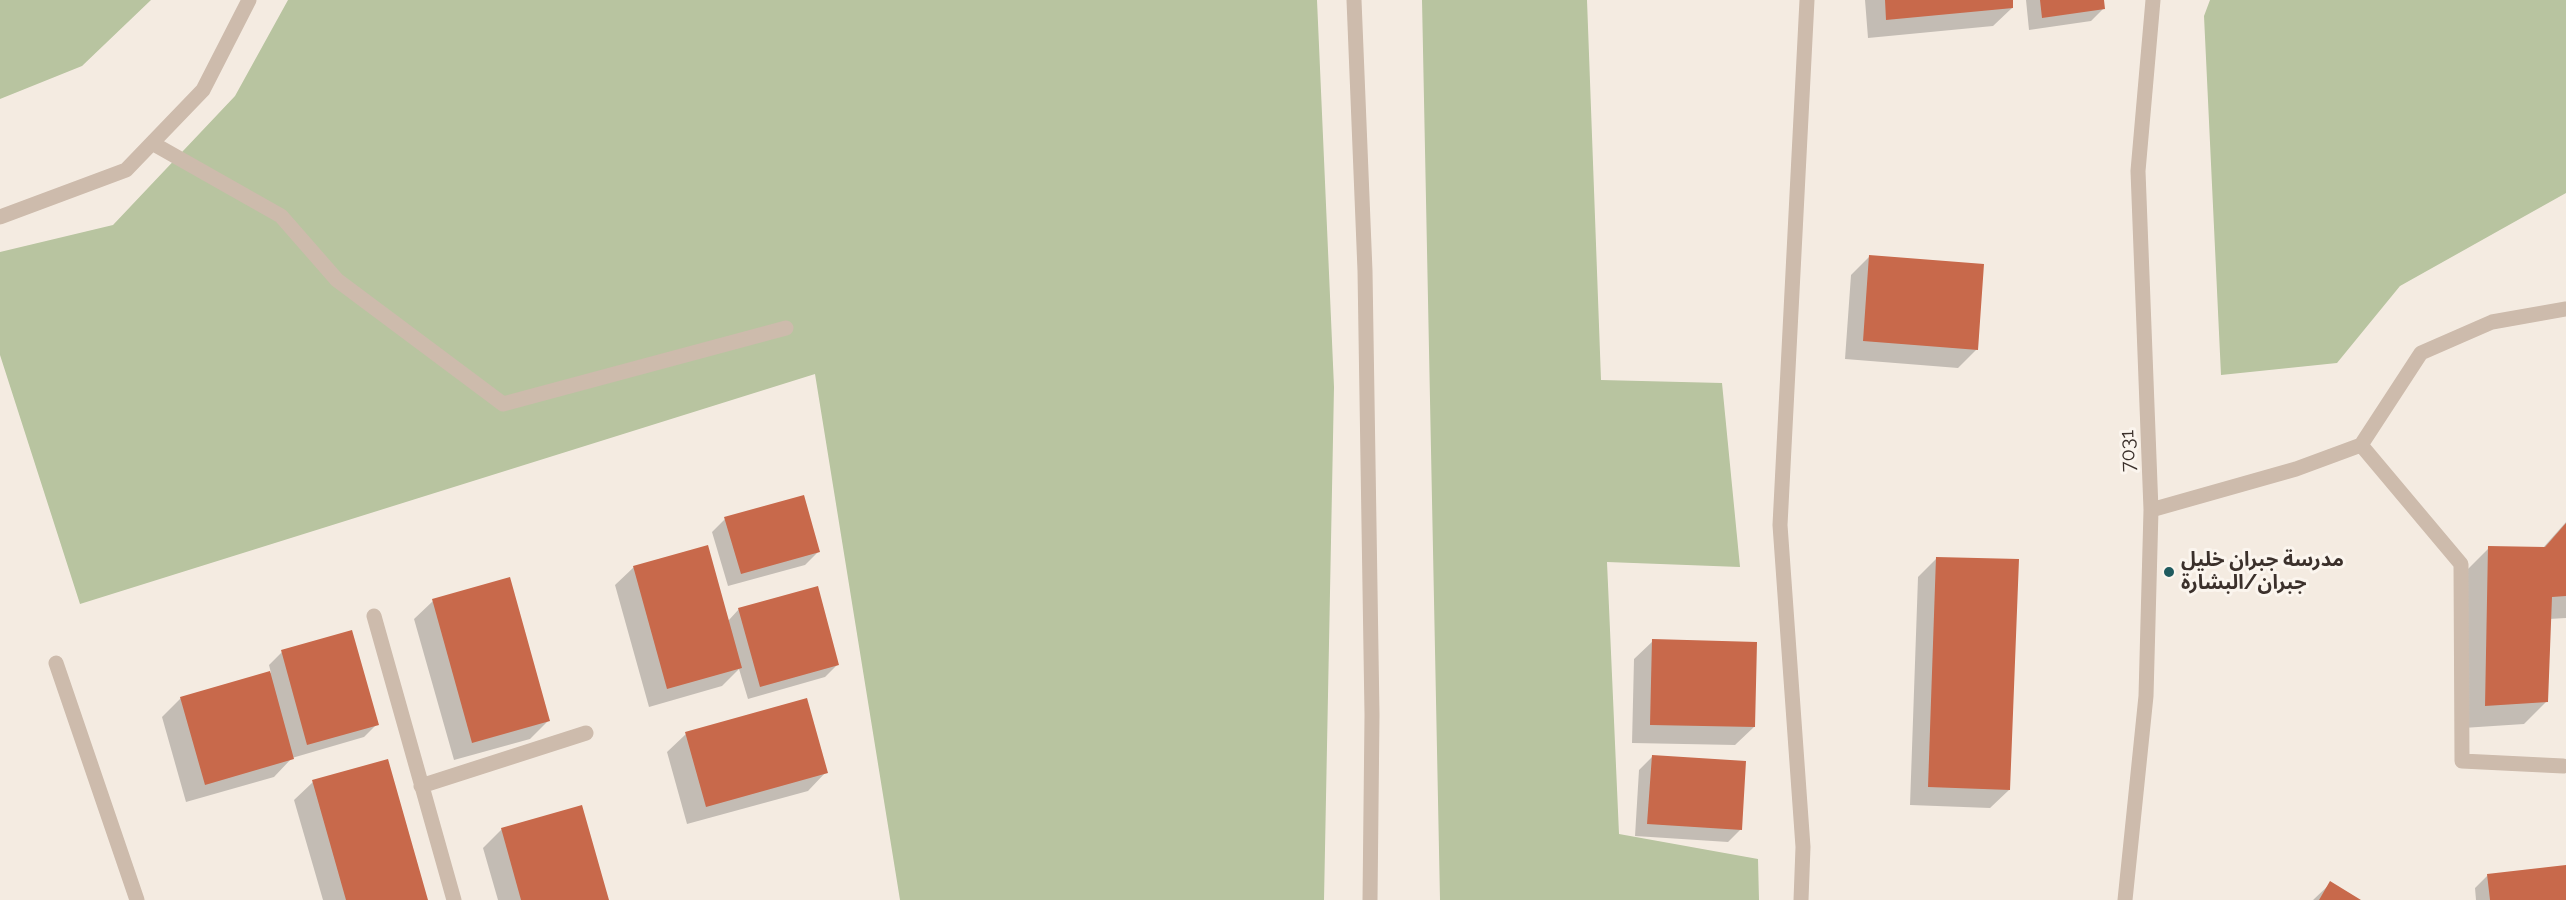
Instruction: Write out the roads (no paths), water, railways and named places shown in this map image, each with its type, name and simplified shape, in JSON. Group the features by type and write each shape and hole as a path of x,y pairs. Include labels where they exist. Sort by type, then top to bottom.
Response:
{"street":[{"path":"0,217 126,170 202,90 249,0"},
{"path":"1354,0 1365,271 1372,715 1370,900"},
{"path":"1801,900 1803,847 1780,525 1808,0"},
{"name":"7031","path":"2125,900 2146,696 2151,510 2138,171 2153,0"},
{"path":"152,143 281,216 337,280 502,404 786,328"},
{"path":"2151,510 2296,469 2361,445 2421,353 2492,322 2566,309"},
{"path":"2361,445 2461,564 2462,761 2563,766"},
{"path":"374,616 453,900"},
{"path":"56,663 137,900"},
{"path":"421,786 586,733"}],"place":[{"name":"مدرسة جبران خليل جبران/البشارة","path":"2169,572"}]}
